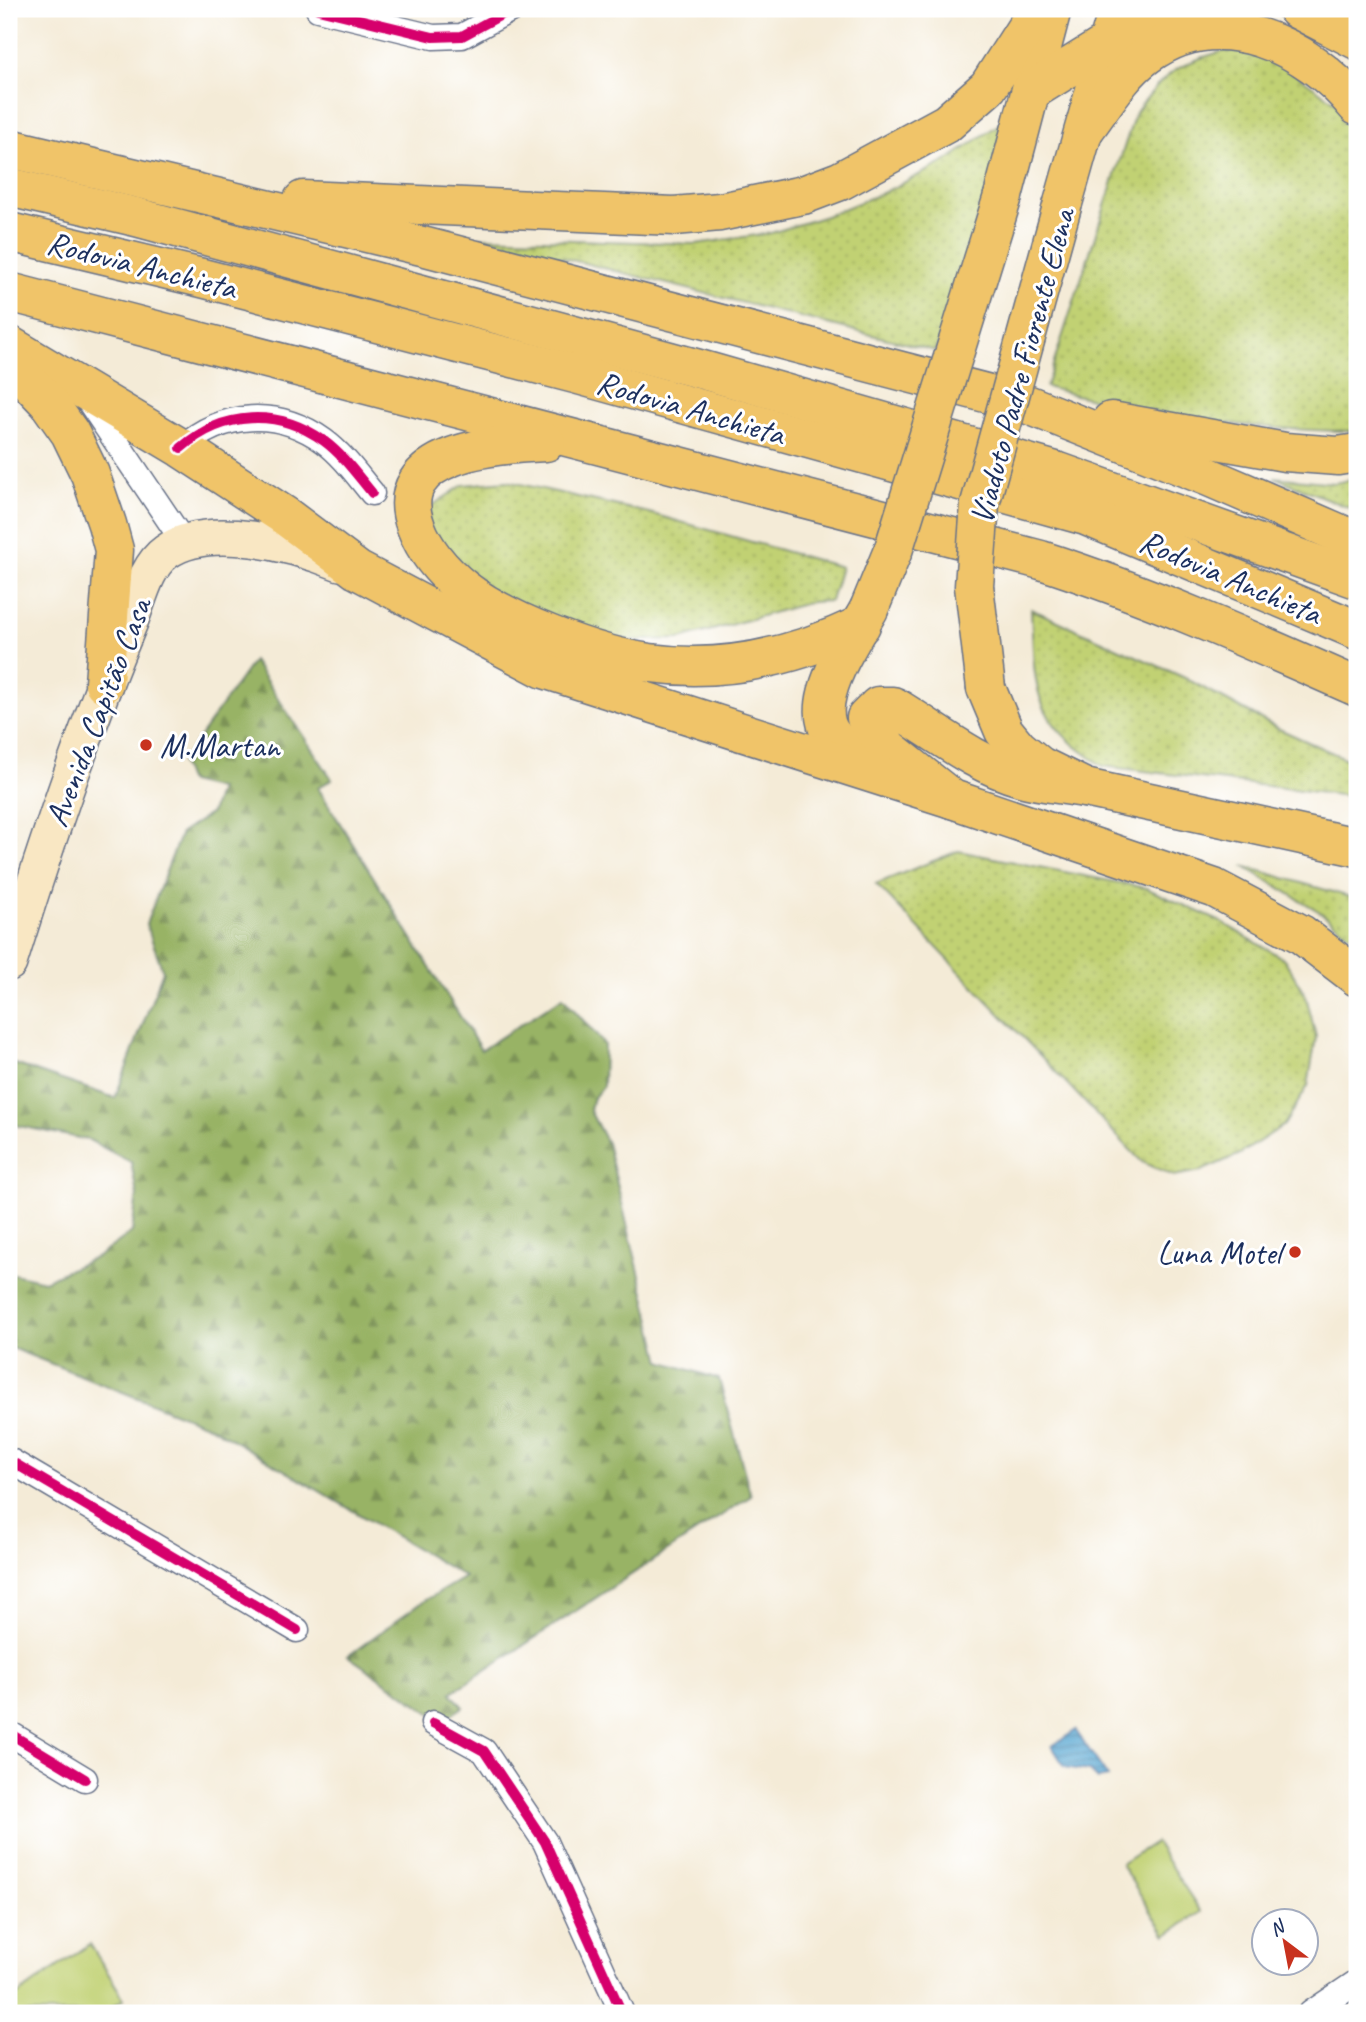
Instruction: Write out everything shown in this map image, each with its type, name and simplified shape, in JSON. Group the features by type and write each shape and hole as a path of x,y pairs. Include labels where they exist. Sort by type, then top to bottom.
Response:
{"main road":[{"path":"209,196 674,216 761,206 840,181 947,123 988,87 1038,9"},
{"name":"Viaduto Padre Fiorente Elena","path":"915,770 848,748 836,739 823,715 828,688 865,617 894,548 1003,197 1052,9"},
{"name":"Viaduto Padre Fiorente Elena","path":"1085,788 1040,766 1018,748 1004,731 986,688 974,586 980,504 1118,9"},
{"path":"1031,91 1150,17 1174,9"},
{"path":"1297,9 1357,40"},
{"path":"1346,9 1357,22"},
{"path":"1085,129 1116,86 1146,55 1169,42 1197,33 1254,34 1275,42 1326,72 1357,106"},
{"path":"9,148 426,247 1038,409 1284,452 1338,456 1357,453"},
{"name":"Rodovia Anchieta","path":"9,187 136,217 689,366 1046,469 1357,579"},
{"name":"Rodovia Anchieta","path":"9,232 202,278 575,374 1086,516 1357,630"},
{"name":"Rodovia Anchieta","path":"9,292 1041,560 1123,587 1203,618 1357,688"},
{"path":"9,345 181,448 285,516 357,570"},
{"path":"9,361 48,402 70,433 90,474 107,524 114,550 104,683"},
{"path":"1038,409 1209,477 1357,541"},
{"path":"583,442 477,448 442,462 420,480 411,499 417,528 440,566 463,589 487,604 556,636 600,651 653,663 707,665 770,659 815,646 865,617"},
{"path":"199,541 248,538 310,550 357,570 544,669 952,799 1214,888 1301,934 1351,977"},
{"name":"Avenida Capitão Casa","path":"9,963 104,683 154,563 166,551 199,541"},
{"path":"952,799 889,749 866,718 870,710 886,704 893,706 1001,770 1021,778 1085,788 1357,847"}],"street":[{"path":"318,9 433,37 462,36 512,9"},
{"path":"78,385 199,541"},
{"path":"181,448 199,434 224,422 259,417 277,420 293,424 324,441 339,454 372,493"},
{"path":"9,1460 297,1630"},
{"path":"433,1723 484,1751 545,1842 622,2013"},
{"path":"9,1733 85,1779"},
{"path":"1311,2013 1357,1982"}],"green space":[{"path":"1224,51 1262,51 1357,117 1357,431 1279,428 1200,419 1122,406 1046,387 1135,114 1154,89 1172,72 1194,60"},
{"path":"1011,116 936,351 480,237 696,244 771,233 826,216 885,192 945,162"},
{"path":"1274,477 1334,483 1357,479 1357,511"},
{"path":"507,481 649,513 841,567 831,601 811,602 680,639 604,641 488,597 427,529 430,507 463,485"},
{"path":"1031,609 1185,678 1277,728 1357,764 1357,797 1103,766 1062,733 1049,717 1041,700 1036,682"},
{"path":"253,661 332,779 318,788 481,1050 563,997 604,1044 603,1086 592,1100 590,1111 607,1143 661,1361 719,1379 751,1496 451,1693 463,1707 442,1721 348,1656 419,1604 465,1577 211,1427 9,1347 9,1273 44,1281 99,1256 132,1232 137,1195 131,1162 89,1140 9,1124 9,1062 115,1098 163,971 146,924 181,833 211,813 219,789 189,782 181,763"},
{"path":"958,851 1146,888 1221,922 1284,959 1306,996 1316,1037 1308,1086 1284,1125 1240,1154 1201,1171 1174,1176 1142,1162 876,884"},
{"path":"1243,866 1357,899 1357,940 1320,912"},
{"path":"1155,1842 1201,1912 1166,1935 1121,1864"},
{"path":"90,1944 124,1999 103,2013 14,2013 9,2001"}],"water":[{"path":"1076,1730 1108,1777 1098,1779 1090,1771 1065,1767 1052,1746"}],"cycle path":[{"path":"318,9 433,37 462,36 512,9"},
{"path":"181,448 197,436 233,421 251,418 288,423 324,441 350,466 372,493"},
{"path":"9,1460 297,1630"},
{"path":"433,1723 484,1751 545,1842 622,2013"},
{"path":"9,1733 85,1779"}],"place":[{"name":"M.Martan","path":"146,745"},
{"name":"Luna Motel","path":"1295,1252"}]}
